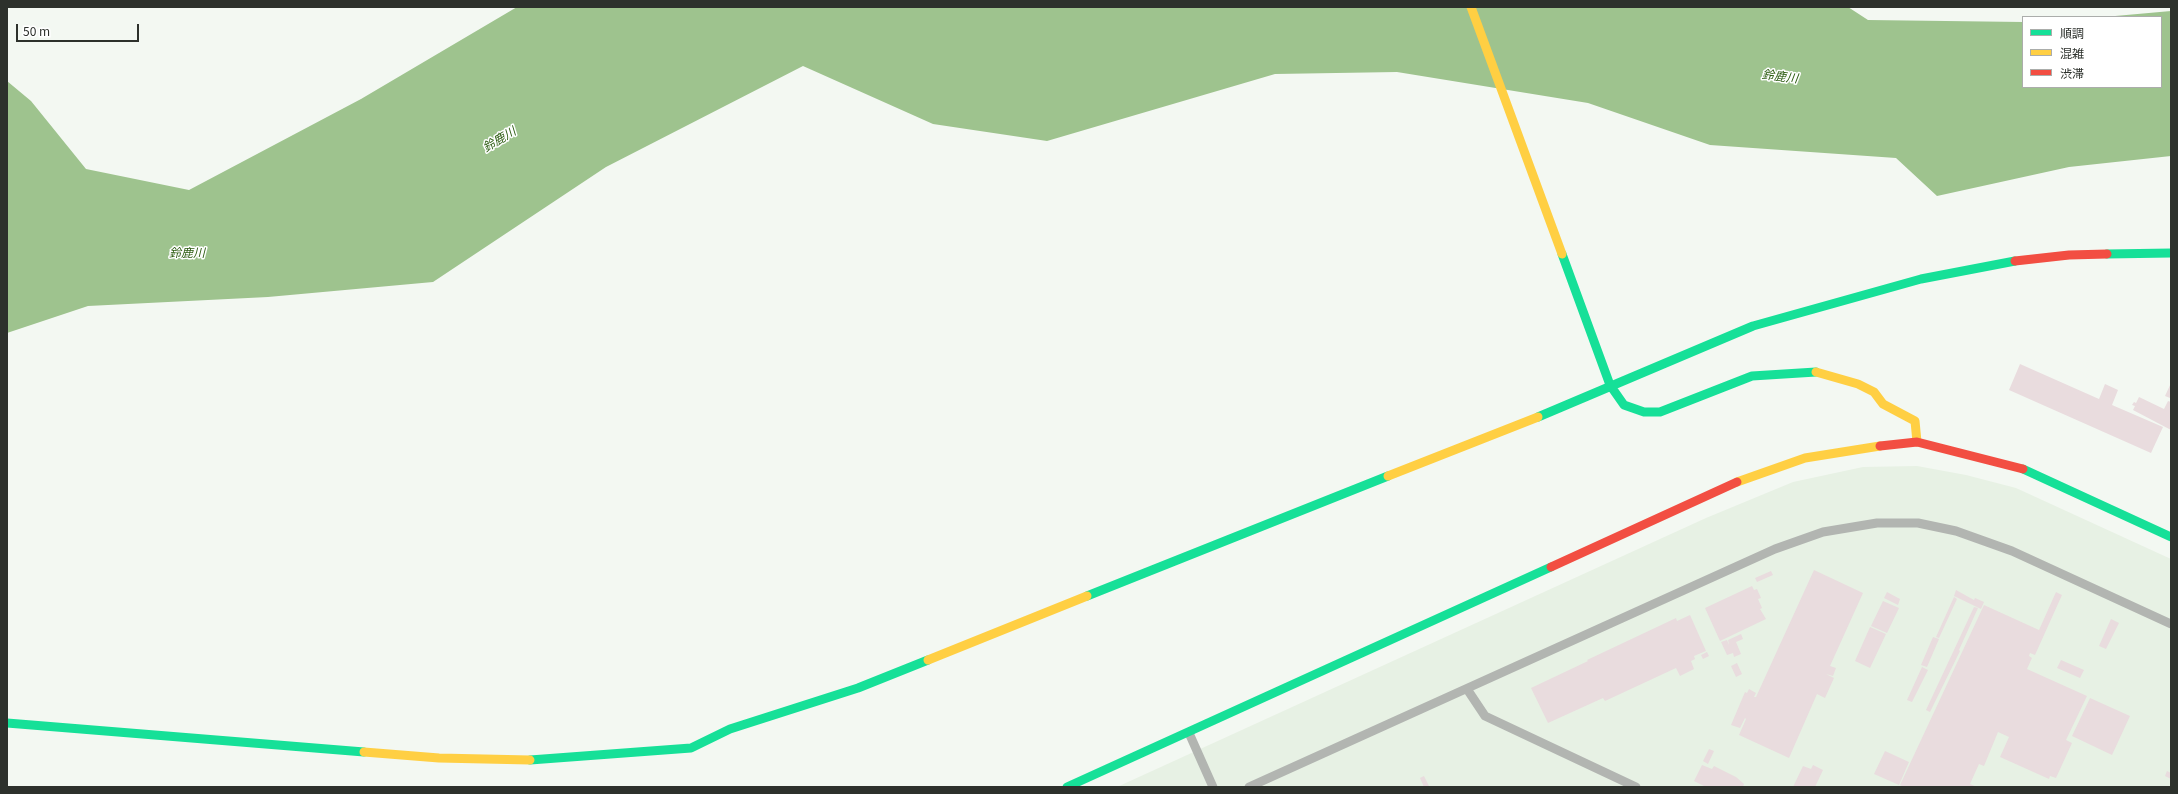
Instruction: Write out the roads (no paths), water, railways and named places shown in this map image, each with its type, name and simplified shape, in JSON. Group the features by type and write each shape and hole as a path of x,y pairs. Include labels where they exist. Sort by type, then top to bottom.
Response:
{"street":[{"path":"1472,7 1609,382 1624,405 1644,412 1660,412 1752,376 1784,372 1812,371 1858,384 1874,392 1883,404 1915,421 1917,442"},
{"path":"7,723 439,758 536,760 691,748 730,729 858,688 1552,411 1609,382 1753,326 1921,278 2002,262 2068,255 2171,253"},
{"path":"1067,787 1189,733 1745,479 1805,458 1833,452 1917,442 2016,466 2171,537"}],"lane":[{"path":"1249,787 1775,549 1823,532 1877,523 1918,523 1956,531 2005,548 2171,624"},
{"path":"1467,689 1485,716 1636,787"},
{"path":"1189,733 1212,787"}],"water":[{"name":"鈴鹿川","path":"517,7 1848,7 1868,20 2022,22 2022,88 2162,88 2162,16 2115,16 2171,11 2171,156 2069,167 1937,196 1896,158 1710,145 1588,103 1397,72 1275,74 1047,141 933,124 803,66 606,167 433,282 268,297 88,306 7,333 7,81 31,101 86,169 189,190 361,99"}]}
